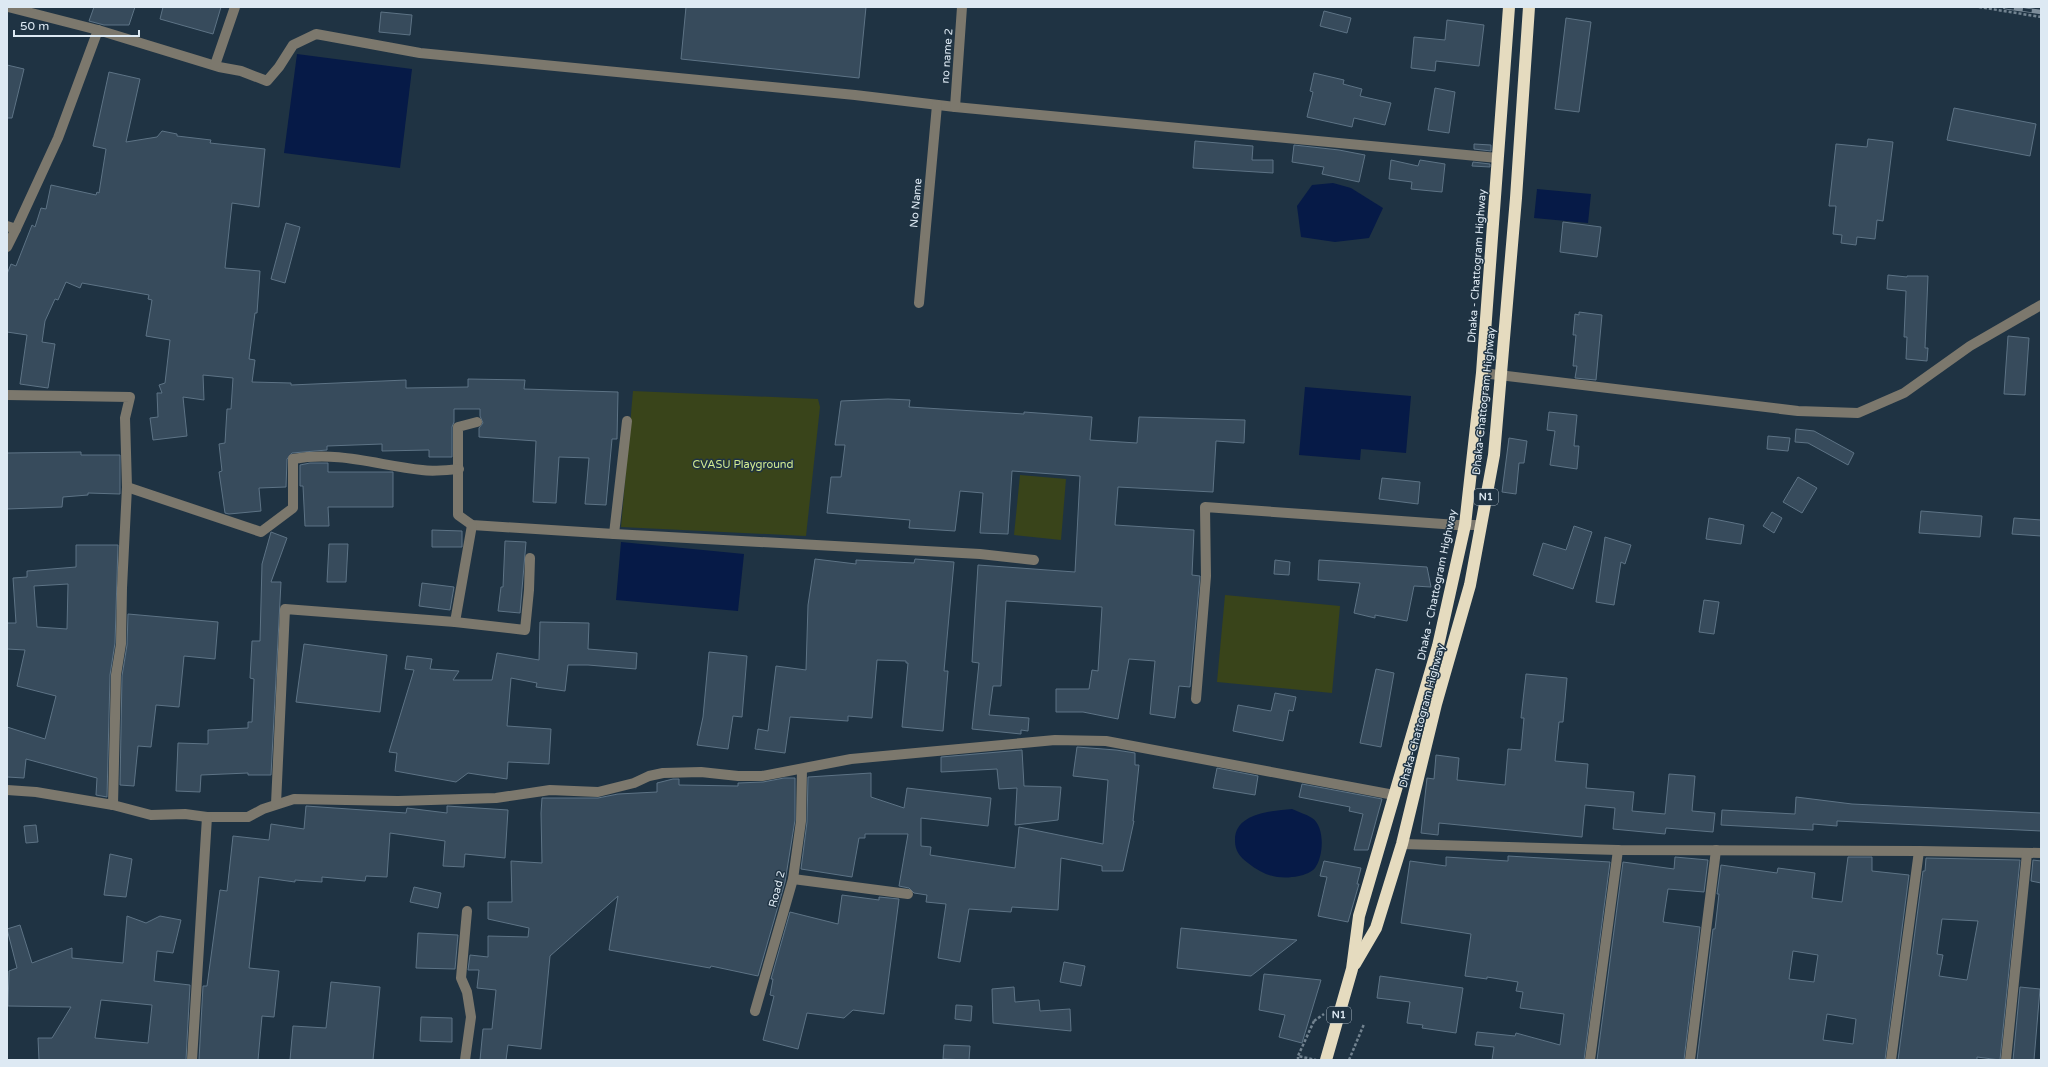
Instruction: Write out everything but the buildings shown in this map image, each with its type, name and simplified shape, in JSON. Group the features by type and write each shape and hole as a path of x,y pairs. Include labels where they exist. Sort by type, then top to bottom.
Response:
{"highway":[{"name":"Dhaka - Chattogram Highway","path":"1326,1060 1352,969 1359,916 1438,646 1465,525 1482,373 1510,7"},
{"name":"Dhaka-Chattogram Highway","path":"1352,969 1376,928 1402,844 1436,704 1470,585 1494,455 1529,7"}],"street":[{"path":"8,7 98,30 215,65 241,71 267,81 280,67 293,45 316,34 420,53 854,95 955,108 1498,158"},
{"path":"215,65 235,7"},
{"name":"no name 2","path":"955,108 962,7"},
{"path":"7,247 12,227 58,138 98,30"},
{"name":"No Name","path":"919,303 937,105"},
{"path":"1482,373 1798,412 1858,413 1904,393 1970,346 2041,305"},
{"path":"7,395 130,397 125,418 127,487 121,644 116,674 113,805"},
{"path":"614,534 627,421"},
{"path":"477,422 458,427 458,515 472,525 980,554 1034,560"},
{"path":"127,487 261,532 292,508 293,459 316,455 380,462 423,470 459,469"},
{"path":"1196,699 1206,576 1204,507 1480,525"},
{"path":"455,622 472,525"},
{"path":"276,804 285,609 455,622 525,630 529,590 530,558"},
{"path":"7,790 36,792 113,805 151,815 186,814 207,817 248,817 276,804 294,799 398,801 496,798 550,790 598,792 634,784 649,776 663,773 701,772 738,776 762,776 851,759 1054,740 1106,741 1394,794"},
{"name":"Road 2","path":"755,1011 793,879 801,821 802,769"},
{"path":"192,1060 207,817"},
{"path":"1402,844 1618,850 2041,853"},
{"path":"1590,1060 1618,850"},
{"path":"1690,1060 1716,850"},
{"path":"1891,1060 1919,851"},
{"path":"2006,1060 2027,853"},
{"path":"793,879 908,894"},
{"path":"465,1060 471,1017 467,992 461,978 467,911"}],"path":[{"path":"1979,7 2041,17"},
{"path":"1316,1060 1298,1058 1314,1021 1324,1014"},
{"path":"1349,1060 1364,1024"}],"green space":[{"name":"CVASU Playground","path":"633,391 818,399 820,407 806,536 621,527"},
{"path":"1020,475 1066,479 1061,540 1014,535"},
{"path":"1225,595 1340,606 1332,693 1217,682"}],"water":[{"path":"297,54 412,69 400,168 284,153"},
{"path":"1333,183 1351,188 1383,208 1369,238 1335,242 1301,237 1297,206 1312,185"},
{"path":"1537,189 1591,194 1588,223 1534,218"},
{"path":"1305,387 1411,396 1406,453 1361,449 1360,460 1299,455"},
{"path":"621,542 744,554 738,611 616,600"},
{"path":"1292,809 1312,818 1316,822 1321,834 1322,842 1320,856 1318,863 1312,871 1292,877 1272,876 1260,871 1245,861 1238,854 1235,845 1236,832 1241,824 1247,819 1264,813"}],"railway":[{"path":"2005,7 2041,12"}]}
